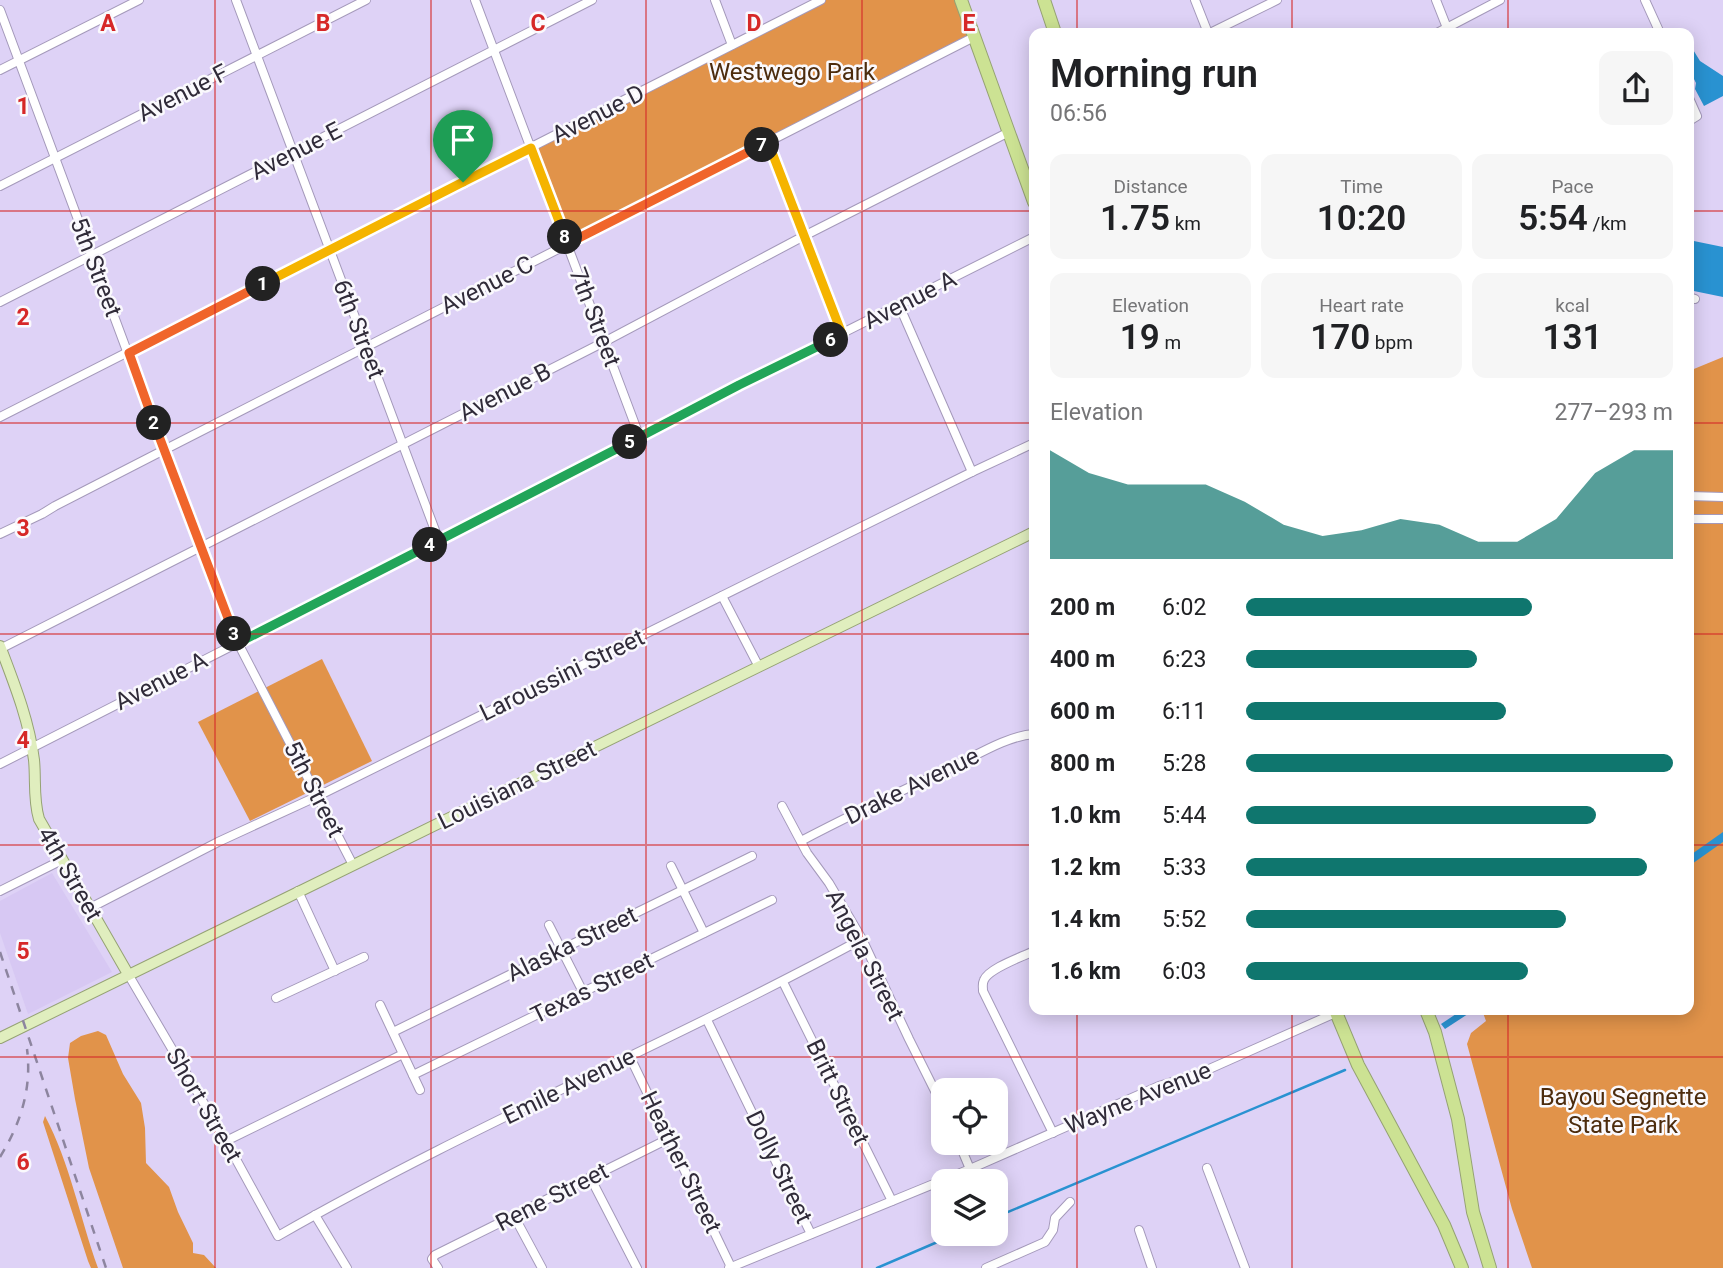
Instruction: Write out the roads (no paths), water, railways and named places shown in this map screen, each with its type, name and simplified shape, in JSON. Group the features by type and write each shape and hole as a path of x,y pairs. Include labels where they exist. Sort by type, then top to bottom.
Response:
{"highway":[{"path":"961,0 1029,188"},
{"path":"1044,0 1053,28"},
{"path":"1339,1015 1359,1065 1444,1225 1462,1268"},
{"path":"1428,1015 1458,1119 1473,1212 1490,1268"}],"main road":[{"name":"Louisiana Street","path":"0,1038 1029,534"},
{"name":"4th Street","path":"0,648 24,710 32,748 35,806 39,819 128,974"}],"street":[{"path":"0,70 139,0"},
{"name":"6th Street","path":"236,0 439,541"},
{"name":"Avenue F","path":"0,186 366,0"},
{"name":"7th Street","path":"475,0 640,438"},
{"name":"Avenue E","path":"0,302 592,0"},
{"path":"715,0 732,45"},
{"name":"Avenue D","path":"0,417 821,0"},
{"path":"1195,0 1207,28"},
{"path":"1219,28 1277,0"},
{"path":"1436,0 1447,28"},
{"path":"1453,28 1500,0"},
{"path":"1645,0 1658,28"},
{"name":"5th Street","path":"0,10 238,643 353,865"},
{"name":"Avenue C","path":"0,534 974,37"},
{"name":"Avenue B","path":"0,648 604,342 1009,132"},
{"path":"768,142 842,334"},
{"name":"Avenue A","path":"0,764 1029,240"},
{"path":"899,305 972,472"},
{"name":"Laroussini Street","path":"90,908 218,842 318,796 1029,445"},
{"path":"1694,496 1723,497"},
{"path":"1694,519 1723,519"},
{"path":"722,596 759,667"},
{"name":"Drake Avenue","path":"801,841 995,746 1029,735"},
{"name":"Angela Street","path":"782,806 807,853 829,883 862,939 931,1083"},
{"name":"Alaska Street","path":"393,1032 752,856"},
{"path":"0,891 62,860"},
{"path":"671,866 704,933"},
{"path":"298,891 335,971"},
{"name":"Texas Street","path":"413,1076 772,900"},
{"path":"549,925 583,992"},
{"name":"Emile Avenue","path":"278,1236 447,1145 707,1020 862,939"},
{"path":"1029,953 992,971 985,977 983,991 1053,1133"},
{"path":"276,998 365,957"},
{"name":"Short Street","path":"128,974 278,1236"},
{"name":"Britt Street","path":"783,982 892,1201"},
{"path":"380,1005 420,1090"},
{"name":"Wayne Avenue","path":"970,1169 1159,1086 1198,1074 1328,1015"},
{"name":"Dolly Street","path":"707,1020 811,1234 931,1186"},
{"path":"226,1141 403,1054"},
{"name":"Heather Street","path":"630,1057 730,1268"},
{"name":"Rene Street","path":"438,1268 432,1259 435,1255 670,1138"},
{"path":"964,1155 970,1169"},
{"path":"1207,1168 1245,1268"},
{"path":"590,1177 637,1268"},
{"path":"986,1268 1045,1242 1053,1230 1055,1218 1070,1202"},
{"path":"315,1215 347,1268"},
{"path":"514,1216 542,1268"},
{"path":"1139,1230 1152,1268"},
{"path":"730,1268 811,1234"}],"water":[{"path":"1694,51 1700,61 1723,76 1723,96 1704,106 1695,89"},
{"path":"1694,241 1723,247 1723,297 1694,291"},
{"path":"1723,832 1723,842 1694,862 1694,852"},
{"path":"1454,1015 1466,1015 1445,1029 1441,1024"}],"waterway":[{"path":"1008,1212 1345,1070"},
{"path":"877,1268 931,1245"}],"railway":[{"path":"0,952 106,1268"},
{"path":"0,1157 14,1131 23,1105 28,1078 27,1049"}],"park label":[{"name":"Westwego Park","path":"792,72"},
{"name":"Bayou Segnette State Park","path":"1623,1111"}]}
